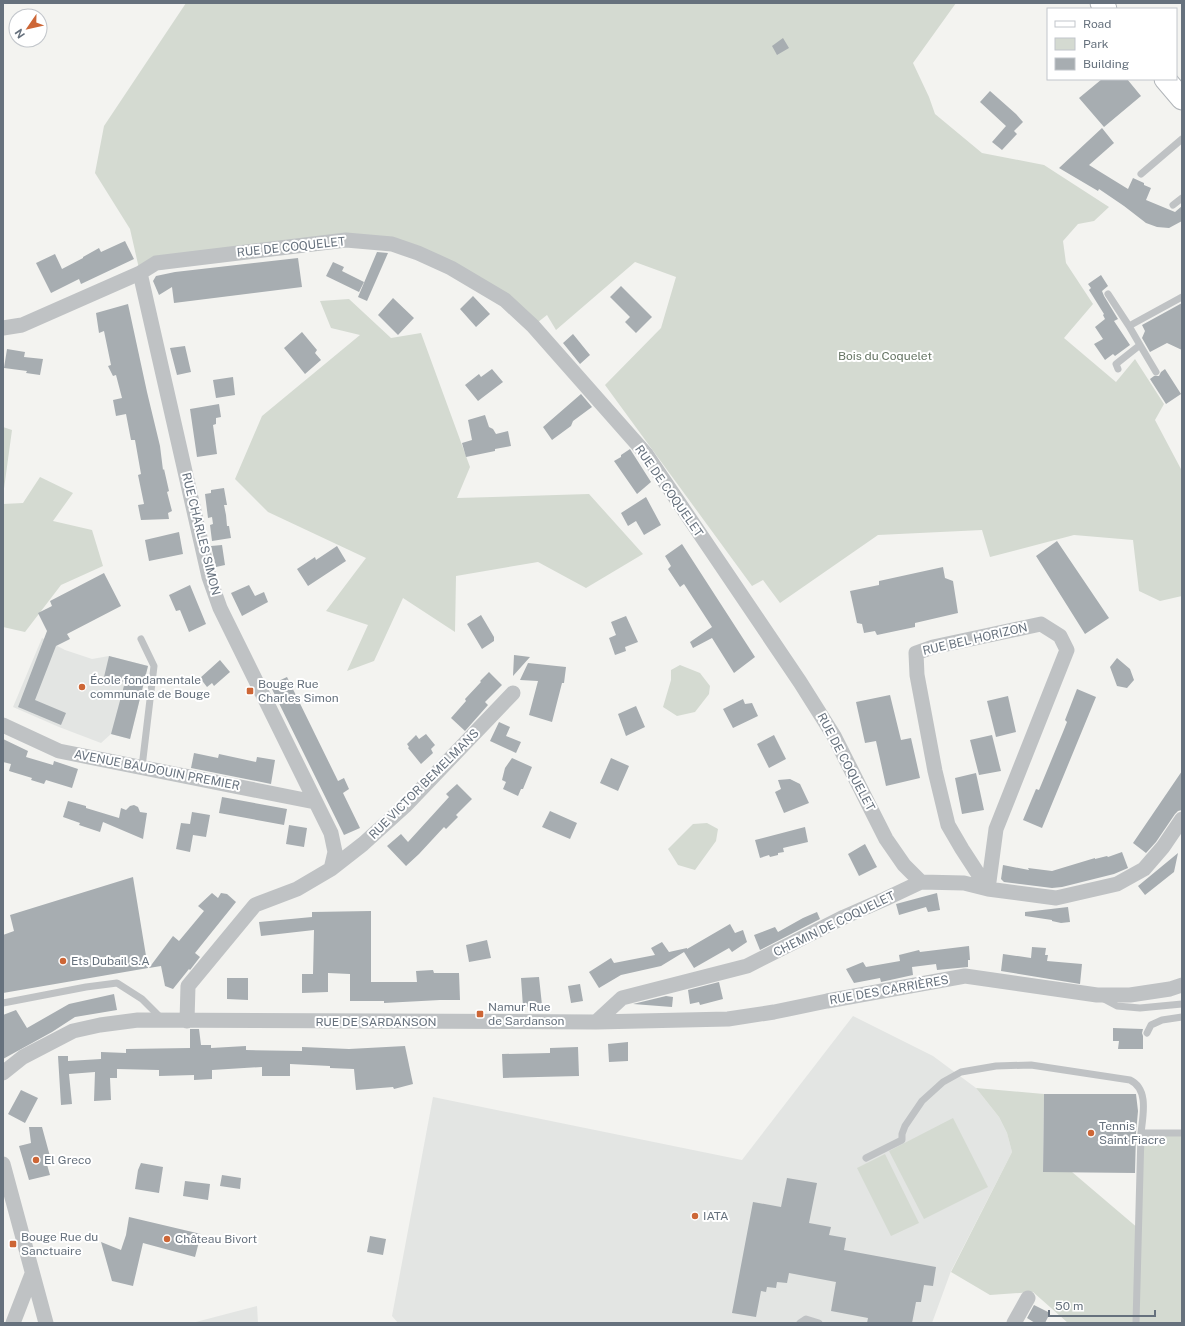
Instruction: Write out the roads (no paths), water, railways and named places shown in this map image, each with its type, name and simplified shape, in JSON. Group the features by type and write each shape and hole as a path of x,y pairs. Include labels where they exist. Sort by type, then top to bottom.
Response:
{"street":[{"path":"1166,80 1182,99"},
{"name":"RUE DE COQUELET","path":"3,328 22,325 140,273 156,263 346,240 392,244 418,253 451,268 505,300 533,326 646,454 800,682 834,736 886,839 904,865 921,882"},
{"name":"RUE CHARLES SIMON","path":"140,273 209,577 220,608 315,802 332,833 335,852 331,869"},
{"name":"RUE BEL HORIZON","path":"1041,624 1060,636 1067,650 996,829 988,889 948,825 935,771 917,675 916,653 933,647 1041,624"},
{"name":"RUE VICTOR BEMELMANS","path":"187,1021 188,986 255,905 297,889 331,869 363,844 405,806 513,694"},
{"name":"AVENUE BAUDOUIN PREMIER","path":"3,724 59,751 315,802"},
{"path":"921,882 964,883 988,889 1056,898 1117,884 1144,869 1163,847 1182,819"},
{"name":"CHEMIN DE COQUELET","path":"596,1022 622,998 747,966 921,882"},
{"name":"RUE DES CARRIÈRES","path":"596,1022 728,1020 965,976 1096,995 1130,995 1170,989 1182,985"},
{"name":"RUE DE SARDANSON","path":"3,1073 24,1057 73,1031 100,1025 138,1020 596,1022"},
{"path":"3,1164 46,1323"},
{"path":"13,1323 32,1274"},
{"path":"1014,1323 1028,1298"}],"lane":[{"path":"1141,174 1182,139"},
{"path":"1173,205 1182,198"},
{"path":"1108,294 1156,372"},
{"path":"1129,326 1182,297"},
{"path":"1118,369 1116,364 1140,345"},
{"path":"141,639 154,666 142,768"},
{"path":"3,1003 86,987 117,983 142,999 164,1021"},
{"path":"1096,995 1117,1006 1140,1008 1182,1004"},
{"path":"1147,1033 1151,1025 1162,1020 1182,1017"},
{"path":"866,1158 902,1140 902,1134 905,1126 922,1101 943,1082 960,1072 996,1066 1031,1064 1135,1082 1141,1091 1144,1106 1141,1133 1136,1323"},
{"path":"1141,1133 1182,1133"},
{"path":"800,1323 806,1319 819,1323"}],"place":[{"name":"École fondamentale communale de Bouge","path":"82,687"},
{"name":"Bouge Rue Charles Simon","path":"250,691"},
{"name":"Ets Dubail S.A","path":"63,961"},
{"name":"Namur Rue de Sardanson","path":"480,1014"},
{"name":"Tennis Saint Fiacre","path":"1091,1133"},
{"name":"El Greco","path":"36,1160"},
{"name":"IATA","path":"695,1216"},
{"name":"Château Bivort","path":"167,1239"},
{"name":"Bouge Rue du Sanctuaire","path":"13,1244"}],"park label":[{"name":"Bois du Coquelet","path":"885,356"}]}
